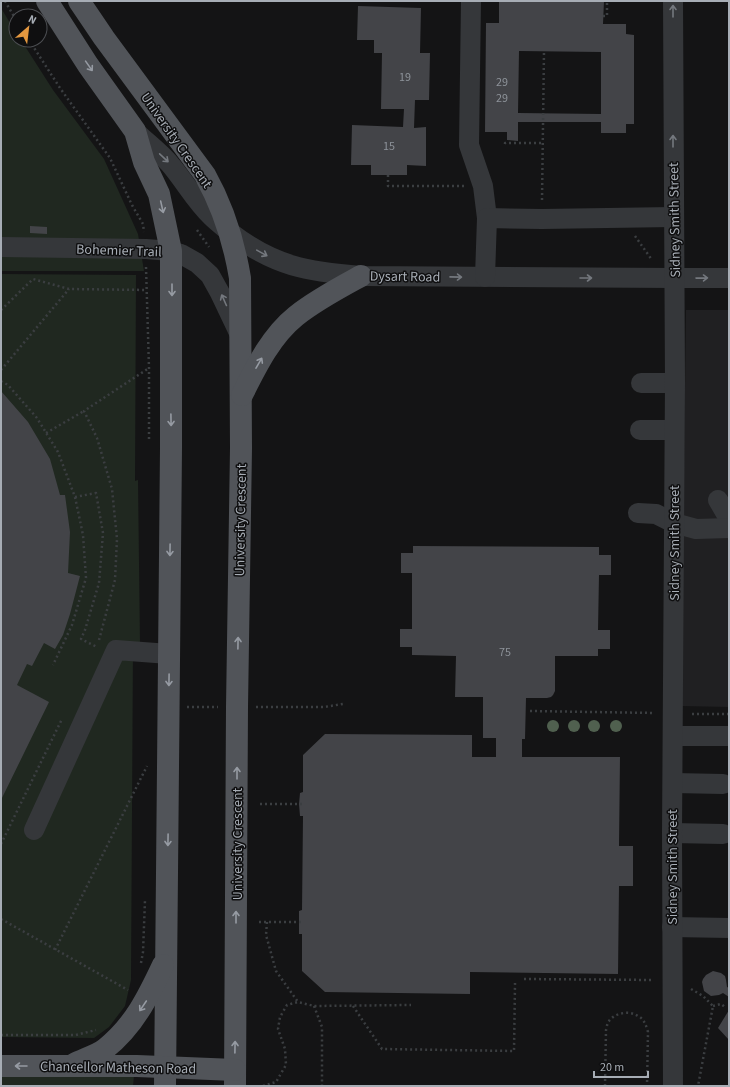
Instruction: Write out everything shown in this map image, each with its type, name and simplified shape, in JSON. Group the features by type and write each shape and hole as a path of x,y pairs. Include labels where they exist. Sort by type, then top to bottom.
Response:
{"main road":[{"name":"University Crescent","path":"47,1 88,65 135,131 144,162 157,189 171,251 171,448 165,1077"},
{"name":"University Crescent","path":"79,1 104,38 205,175 230,232 240,278 241,448 235,1078"},
{"path":"240,398 269,347 294,317 315,302 361,276"},
{"path":"70,1066 104,1050 129,1026 147,999 166,958"},
{"name":"Chancellor Matheson Road","path":"1,1066 70,1066 165,1077 235,1078"}],"street":[{"path":"471,1 469,145 483,186 487,218 485,277"},
{"name":"Sidney Smith Street","path":"672,1086 672,783 675,383 673,1"},
{"name":"Dysart Road","path":"135,131 169,162 195,199 212,218 260,252 285,264 311,271 361,276 729,278"},
{"path":"487,218 542,219 673,217"},
{"name":"Bohemier Trail","path":"1,247 146,249 171,251 189,258 210,275 240,335"},
{"path":"641,382 675,383"},
{"path":"640,430 674,430"},
{"path":"718,500 729,519"},
{"path":"638,513 656,514 674,523 696,529 729,528"},
{"path":"34,830 116,650 169,654"},
{"path":"673,736 729,736"},
{"path":"672,783 723,784"},
{"path":"672,833 723,834"},
{"path":"672,927 729,928"}],"path":[{"path":"603,16 607,16 607,1"},
{"path":"34,48 60,88 110,158 132,205 143,224 146,249 146,273"},
{"path":"542,219 544,51"},
{"path":"505,144 542,143"},
{"path":"388,175 388,186 483,186"},
{"path":"132,205 162,206"},
{"path":"623,218 652,260"},
{"path":"194,226 212,251"},
{"path":"1,310 33,279 69,288 147,290"},
{"path":"1,370 69,288"},
{"path":"46,433 84,411 149,368"},
{"path":"1,381 8,385 37,418 58,452 75,497 84,535 86,578 72,625 53,665"},
{"path":"84,411 97,438 112,489 117,539 115,580 108,612 94,654"},
{"path":"75,497 96,493 103,533 99,583 81,639"},
{"path":"260,706 324,707 343,704"},
{"path":"180,707 223,708"},
{"path":"530,711 646,713"},
{"path":"692,714 729,714"},
{"path":"1,844 63,717"},
{"path":"56,950 151,759"},
{"path":"260,804 303,804"},
{"path":"1,919 133,993"},
{"path":"259,922 302,922"},
{"path":"267,922 266,935 276,971 298,1002"},
{"path":"524,979 672,980 685,984 703,996 713,1006"},
{"path":"353,1006 382,1049 514,1051 515,983"},
{"path":"263,1086 276,1082 286,1065 285,1050 278,1029 280,1018 287,1005 298,1002 314,1006 411,1005"},
{"path":"713,1006 721,1004 726,1008"},
{"path":"314,1006 322,1027 322,1086"},
{"path":"698,1086 713,1006"},
{"path":"605,1086 606,1030 609,1021 617,1014 627,1012 637,1015 645,1023 648,1032 647,1086"},
{"path":"1,1035 76,1035 99,1029"}],"shaded area":[{"path":"1,8 8,20 8,48 26,48 53,90 104,159 138,234 144,271 1,271"},
{"path":"1,274 136,275 135,481 138,480 140,644 133,645 131,980 125,1006 109,1027 94,1038 1,1037"},
{"path":"686,310 729,310 729,707 681,706"},
{"path":"1,1076 134,1076 133,1086 1,1086"}],"building":[{"path":"499,1 604,1 603,24 626,24 626,34 634,35 634,124 626,124 626,133 601,133 601,122 518,122 518,141 507,140 507,132 485,132 486,23 499,23","holes":["519,51 601,52 601,114 518,113"]},
{"path":"358,6 421,8 420,53 430,53 429,100 415,100 414,128 426,127 426,166 407,165 407,175 371,175 371,165 351,165 352,125 403,127 404,109 381,109 382,53 374,53 374,40 357,40"},
{"path":"30,226 47,227 47,234 30,233"},
{"path":"1,391 28,422 50,459 60,495 65,495 70,532 68,573 80,576 63,635 55,649 44,643 32,666 27,664 17,685 49,702 1,800"},
{"path":"413,546 599,547 599,555 611,555 611,575 599,575 598,630 610,630 610,649 598,649 598,656 555,656 555,691 553,695 547,698 526,698 525,739 522,739 522,757 620,757 619,846 633,846 633,886 619,886 618,974 470,972 470,994 325,992 302,971 302,934 299,934 299,911 302,910 303,816 300,816 299,804 300,793 303,792 303,755 325,734 472,735 472,757 496,757 496,738 483,738 483,697 455,697 456,656 412,655 412,647 400,647 400,629 412,629 412,573 401,573 401,553 413,553"},
{"path":"713,971 721,973 725,976 727,987 729,988 729,997 723,993 711,996 704,991 702,982 703,979 706,975"},
{"path":"729,1010 729,1040 718,1028"}]}
